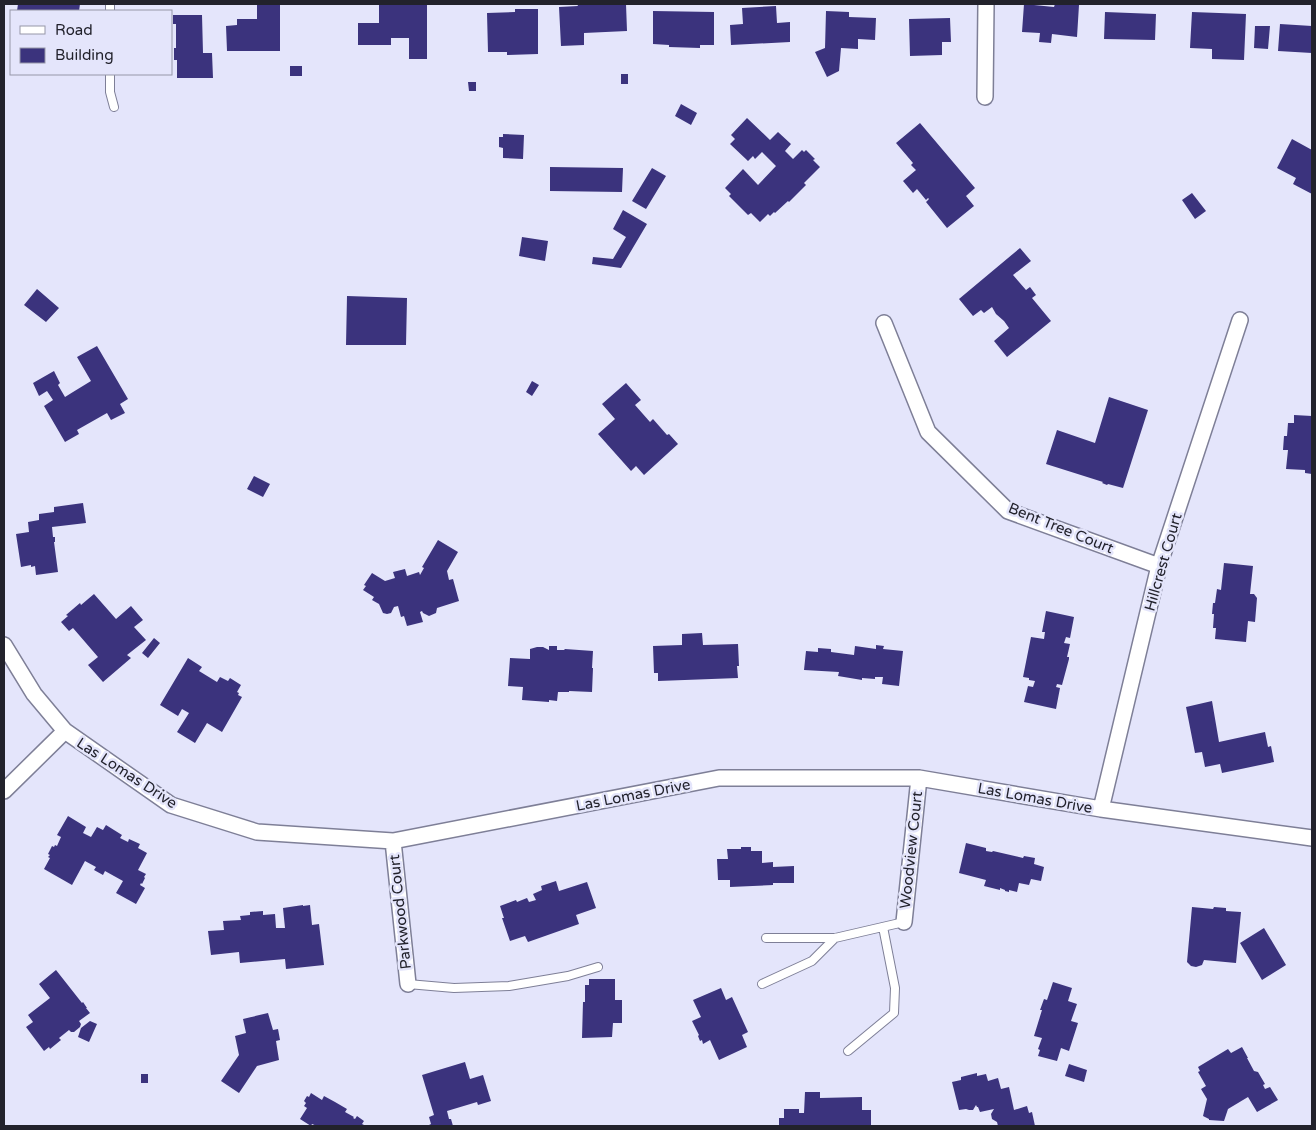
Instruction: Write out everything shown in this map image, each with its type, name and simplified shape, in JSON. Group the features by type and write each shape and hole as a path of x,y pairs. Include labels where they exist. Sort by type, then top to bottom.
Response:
{"street":[{"path":"985,97 986,4"},
{"name":"Hillcrest Court","path":"1101,809 1159,566 1240,320"},
{"name":"Bent Tree Court","path":"884,323 928,432 1008,510 1159,566"},
{"path":"4,645 34,694 65,732"},
{"name":"Las Lomas Drive","path":"4,791 65,732 171,805 257,832 393,841 719,778 919,778 1101,809 1312,838"},
{"name":"Woodview Court","path":"904,922 919,778"},
{"name":"Parkwood Court","path":"393,841 408,984"}],"lane":[{"path":"110,75 110,92 114,107"},
{"path":"766,938 835,938 904,922"},
{"path":"848,1050 894,1014 896,988 882,927"},
{"path":"762,984 812,961 835,938"},
{"path":"408,984 454,988 509,986 568,976 598,967"}],"building":[{"path":"18,4 80,4 79,10 17,10"},
{"path":"257,4 280,4 280,51 227,51 226,26 237,25 237,19 257,19"},
{"path":"379,4 427,4 427,59 409,59 409,38 391,38 391,45 358,45 358,23 379,23"},
{"path":"577,4 626,4 627,31 584,33 584,45 561,46 559,7 578,6"},
{"path":"1024,4 1054,7 1055,4 1079,5 1077,37 1052,34 1051,43 1039,42 1040,33 1022,32"},
{"path":"776,6 777,23 790,22 790,42 731,45 730,25 743,24 742,8"},
{"path":"515,9 538,9 538,54 507,55 507,52 488,52 487,13 515,12"},
{"path":"653,11 714,12 714,45 700,45 700,48 669,47 669,45 653,44"},
{"path":"826,11 849,12 849,17 876,18 875,40 858,39 858,49 841,48 839,71 827,77 815,52 825,48"},
{"path":"1105,12 1156,14 1155,40 1104,39"},
{"path":"1192,12 1246,14 1244,60 1212,59 1212,49 1190,48"},
{"path":"173,15 202,15 203,53 212,53 213,78 177,78 177,60 174,60 176,24 173,24"},
{"path":"950,18 951,42 942,42 942,55 910,56 909,19"},
{"path":"1280,24 1312,26 1312,53 1278,51"},
{"path":"1255,26 1270,26 1268,49 1254,48"},
{"path":"290,66 302,66 302,76 290,76"},
{"path":"621,74 628,74 628,84 621,84"},
{"path":"468,82 476,82 476,91 469,91"},
{"path":"681,104 697,113 691,125 675,116"},
{"path":"747,118 770,140 778,132 791,144 785,151 793,159 802,150 804,152 806,150 820,167 789,202 770,216 768,214 760,222 751,213 748,215 729,196 731,194 725,188 743,169 758,185 776,166 762,152 755,159 753,156 748,161 730,144 735,139 731,135"},
{"path":"920,123 975,188 966,196 974,206 947,228 926,202 929,199 926,200 917,189 913,193 903,181 916,170 911,165 913,163 896,143"},
{"path":"503,134 524,135 523,159 503,158 503,148 499,147 499,137 503,137"},
{"path":"1292,139 1312,150 1312,194 1293,184 1296,178 1277,168"},
{"path":"550,167 623,168 622,192 550,191"},
{"path":"652,168 666,176 646,209 632,201"},
{"path":"1192,193 1206,211 1195,219 1182,200"},
{"path":"623,210 647,224 621,268 592,264 593,257 613,259 626,237 613,229"},
{"path":"522,237 548,241 545,261 519,256"},
{"path":"1020,248 1031,261 1013,275 1026,290 1030,287 1036,295 1032,298 1051,321 1007,357 994,341 1009,328 1004,321 996,314 992,307 984,313 981,310 973,316 959,299"},
{"path":"37,289 59,308 46,322 24,305"},
{"path":"347,296 407,298 406,345 346,345"},
{"path":"97,346 128,399 120,404 125,413 111,420 107,413 77,430 79,434 65,442 44,406 53,400 47,391 39,396 33,383 54,371 60,383 58,385 65,397 91,381 77,357"},
{"path":"532,381 539,385 532,396 526,392"},
{"path":"626,383 641,400 635,405 650,422 653,419 678,444 644,475 636,466 631,471 598,434 615,419 602,404"},
{"path":"1109,397 1148,410 1123,488 1107,485 1103,482 1046,464 1057,430 1095,443"},
{"path":"1294,415 1312,416 1312,474 1305,473 1305,470 1286,469 1288,450 1283,450 1284,436 1287,436 1288,423 1294,423"},
{"path":"254,476 270,484 263,497 247,489"},
{"path":"83,503 86,523 52,527 53,537 55,537 58,572 36,575 35,566 21,567 16,534 29,532 28,522 39,520 39,514 54,512 54,507"},
{"path":"438,540 458,552 447,571 449,580 453,579 459,601 437,608 436,613 429,616 422,611 420,612 423,622 407,626 404,616 401,617 398,606 394,607 391,613 383,613 379,604 372,600 374,597 363,590 366,586 364,585 372,573 385,581 395,578 393,572 405,569 407,576 419,572 420,575 424,568 422,567"},
{"path":"1224,563 1253,566 1250,594 1254,594 1257,598 1255,622 1248,621 1246,642 1215,639 1216,628 1213,628 1214,614 1212,614 1213,603 1215,603 1217,589 1221,590"},
{"path":"94,594 116,619 131,606 143,620 134,627 146,640 127,655 131,658 103,682 88,665 98,657 73,628 69,631 61,622 80,603 81,605"},
{"path":"1046,611 1074,617 1070,638 1066,637 1064,643 1070,644 1067,657 1069,659 1062,685 1057,684 1056,687 1060,688 1056,709 1024,702 1028,686 1033,687 1035,681 1023,677 1031,637 1044,639 1045,632 1042,632"},
{"path":"702,633 703,645 738,644 738,678 658,681 658,673 654,673 653,646 682,645 682,634"},
{"path":"154,638 160,643 148,658 142,653"},
{"path":"876,645 884,646 883,649 903,651 899,686 882,684 883,677 875,677 875,679 862,678 862,680 838,676 839,672 804,670 806,651 818,652 818,648 831,649 831,652 854,655 855,646 876,649"},
{"path":"549,646 557,646 557,650 593,651 592,692 558,692 557,701 549,700 549,702 522,700 523,687 508,686 510,658 530,659 530,649 543,647 549,650"},
{"path":"188,658 202,667 199,671 217,682 220,677 228,681 230,678 241,685 237,692 242,697 222,732 207,723 195,743 177,732 189,713 182,709 178,716 160,705"},
{"path":"1212,701 1219,742 1265,732 1268,747 1271,746 1274,762 1222,773 1220,764 1205,767 1202,752 1195,753 1186,707"},
{"path":"68,816 86,827 83,833 91,837 97,827 103,830 106,825 122,835 120,838 128,842 129,839 140,844 138,848 147,853 138,870 146,874 140,885 145,888 136,904 116,893 123,881 105,871 103,875 94,870 96,867 85,861 72,885 44,869 50,858 48,854 52,846 57,846 61,837 57,835"},
{"path":"966,843 986,848 986,851 1023,858 1024,856 1035,858 1034,864 1044,867 1041,881 1031,879 1029,885 1019,883 1017,892 984,886 986,880 959,873"},
{"path":"741,847 751,847 751,851 762,851 762,863 773,862 773,867 794,866 794,883 730,887 730,880 718,880 717,859 728,859 727,849 741,849"},
{"path":"556,881 559,891 587,882 596,908 576,915 579,924 528,942 525,936 510,941 500,906 527,898 529,902 536,900 533,894 542,890 541,886"},
{"path":"310,905 312,925 319,924 324,965 286,969 285,959 240,963 239,952 211,955 208,931 224,930 223,921 241,920 240,916 250,915 250,912 263,911 263,915 275,914 276,928 285,928 283,908"},
{"path":"1192,907 1226,908 1226,911 1241,912 1236,963 1204,960 1202,965 1196,967 1191,966 1187,962"},
{"path":"1264,928 1286,965 1262,980 1240,943"},
{"path":"56,970 90,1013 79,1021 80,1027 74,1032 69,1030 59,1038 61,1040 50,1049 49,1047 44,1051 26,1027 33,1022 28,1015 50,998 39,984"},
{"path":"589,979 615,979 615,1000 622,1000 622,1023 613,1023 612,1037 582,1038 585,985 589,985"},
{"path":"1053,982 1072,988 1068,1001 1077,1004 1071,1021 1078,1023 1069,1051 1061,1048 1057,1061 1038,1056 1040,1050 1038,1049 1042,1038 1034,1036 1042,1010 1040,1010 1044,999 1047,1000"},
{"path":"721,988 726,1000 732,997 748,1032 742,1035 747,1047 719,1060 710,1040 703,1044 702,1040 700,1041 692,1021 701,1017 693,1000"},
{"path":"268,1013 273,1030 278,1029 280,1040 276,1041 279,1060 257,1066 239,1093 221,1081 239,1055 235,1036 246,1033 243,1019"},
{"path":"90,1021 97,1024 89,1042 78,1037 81,1028"},
{"path":"1242,1047 1254,1071 1258,1072 1265,1084 1263,1085 1265,1089 1270,1087 1278,1100 1257,1112 1248,1097 1228,1109 1224,1121 1209,1120 1203,1116 1207,1099 1201,1089 1206,1086 1198,1072 1200,1071 1198,1067 1228,1049 1231,1053"},
{"path":"465,1062 470,1079 483,1075 491,1101 478,1105 477,1102 447,1111 453,1126 429,1126 431,1124 429,1117 434,1115 422,1075"},
{"path":"1069,1064 1087,1070 1084,1082 1065,1076"},
{"path":"977,1073 977,1076 986,1074 988,1081 998,1078 1001,1089 1009,1087 1014,1110 1027,1106 1029,1113 1032,1112 1035,1126 998,1126 997,1122 992,1119 991,1114 994,1109 980,1112 976,1105 973,1110 959,1110 952,1082 961,1080 961,1077"},
{"path":"141,1074 148,1074 148,1083 141,1083"},
{"path":"805,1092 820,1092 820,1098 862,1097 862,1110 871,1110 871,1126 779,1126 779,1118 784,1118 784,1109 799,1109 799,1113 804,1113"},
{"path":"311,1093 322,1100 324,1096 347,1109 345,1112 355,1119 357,1116 364,1121 362,1124 366,1126 317,1126 312,1124 311,1126 300,1119 307,1108 304,1106 306,1103 304,1101"}]}
